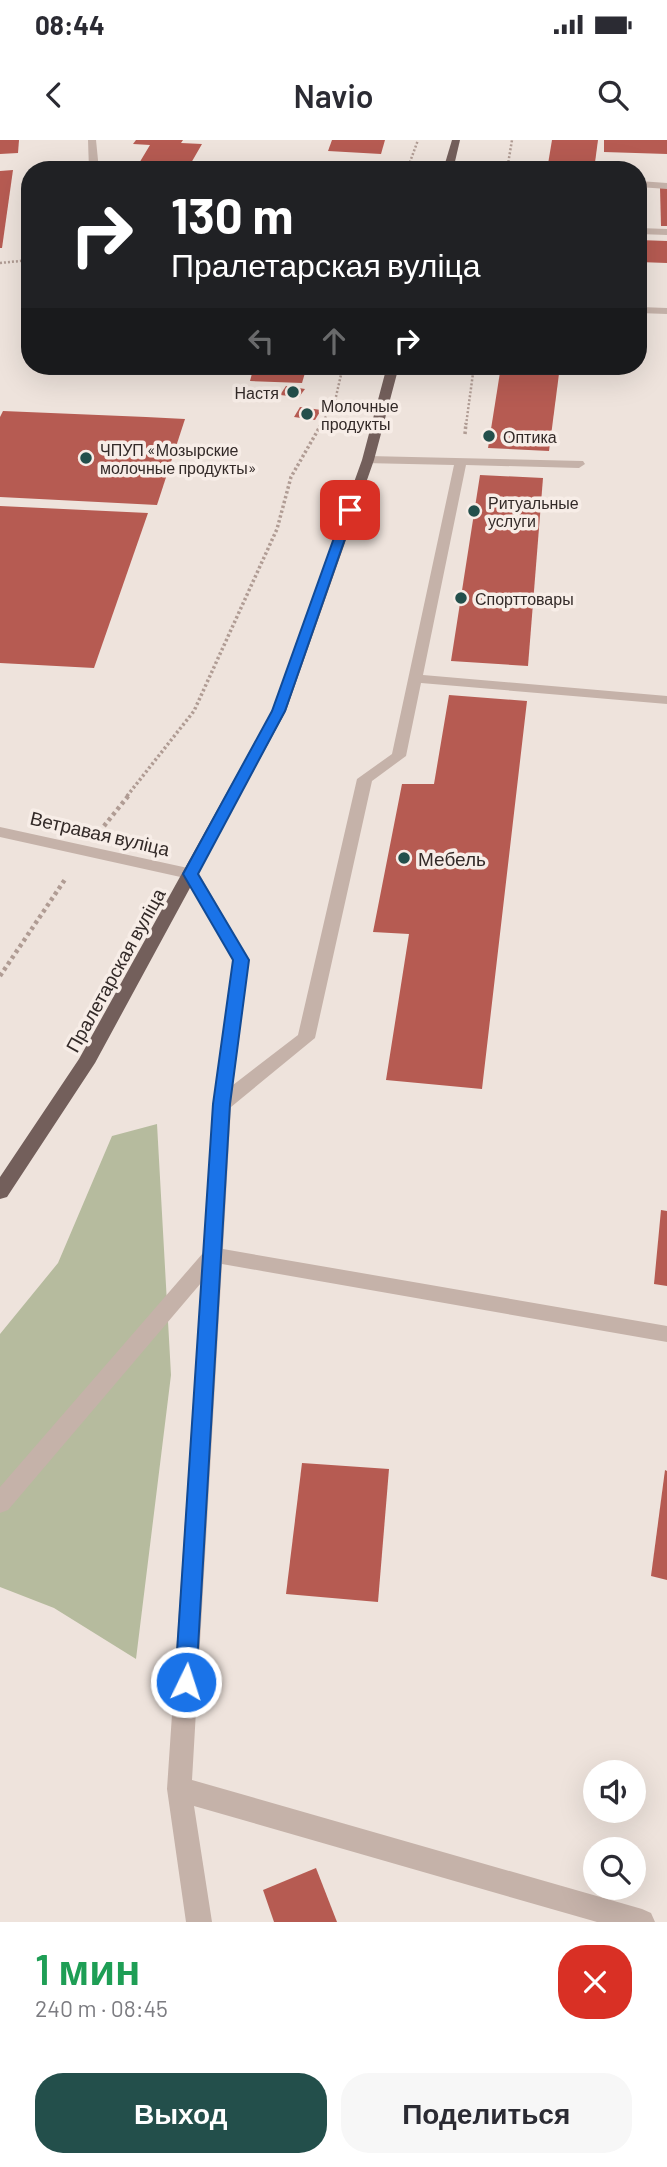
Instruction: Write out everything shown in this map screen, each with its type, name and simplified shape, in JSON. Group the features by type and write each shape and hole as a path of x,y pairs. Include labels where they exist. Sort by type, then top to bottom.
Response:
{"main road":[{"path":"450,161 456,140"},
{"name":"Пралетарская вуліца","path":"0,1192 86,1063 279,711 368,460 391,375"}],"street":[{"path":"92,140 93,161"},
{"path":"647,185 667,186"},
{"path":"647,231 667,232"},
{"path":"647,310 667,311"},
{"path":"368,460 579,464"},
{"path":"222,1104 306,1038 365,779 399,756 461,462"},
{"path":"414,678 667,700"},
{"name":"Ветравая вуліца","path":"0,832 191,874"},
{"path":"191,874 241,960 222,1104 179,1789 199,1922"},
{"path":"213,1255 667,1335"},
{"path":"0,1503 213,1255"},
{"path":"179,1789 642,1922"}],"path":[{"path":"410,161 418,140"},
{"path":"508,161 512,140"},
{"path":"0,263 21,262"},
{"path":"0,976 84,850 194,711 277,529 291,477 335,401 341,375"},
{"path":"461,462 473,375"}],"green space":[{"path":"157,1124 171,1375 136,1659 54,1608 0,1587 0,1334 58,1263 112,1136"}],"building":[{"path":"0,140 19,140 18,153 0,154"},
{"path":"136,140 183,140 181,143 202,144 192,161 140,161 150,145 133,144"},
{"path":"332,140 385,140 381,154 328,151"},
{"path":"552,140 598,140 595,161 548,161"},
{"path":"604,140 667,140 667,154 604,152"},
{"path":"13,170 2,248 0,248 0,171"},
{"path":"660,188 667,188 667,226 661,226"},
{"path":"647,240 667,241 667,263 647,262"},
{"path":"252,375 304,375 302,383 250,381"},
{"path":"500,375 559,375 549,451 488,448"},
{"name":"Настя","path":"286,386 305,389 299,397 280,395"},
{"name":"Молочные продукты","path":"300,407 321,410 315,420 294,417"},
{"name":"ЧПУП «Мозырские молочные продукты»","path":"3,411 185,419 157,505 0,497 0,417"},
{"path":"480,475 543,478 528,666 451,661"},
{"path":"0,506 148,513 94,668 0,663"},
{"path":"449,695 527,701 482,1089 386,1080 409,934 373,932 402,784 434,784"},
{"path":"661,1210 667,1211 667,1286 654,1284"},
{"path":"302,1463 389,1469 378,1602 286,1594"},
{"path":"665,1470 667,1471 667,1580 651,1576"},
{"path":"316,1868 337,1922 274,1922 263,1890"}],"place":[{"name":"Настя","path":"293,392"},
{"name":"Молочные продукты","path":"307,414"},
{"name":"Оптика","path":"489,436"},
{"name":"ЧПУП «Мозырские молочные продукты»","path":"86,458"},
{"name":"Ритуальные услуги","path":"474,511"},
{"name":"Спорттовары","path":"461,598"},
{"name":"Мебель","path":"404,858"}],"route":[{"path":"186,1682 222,1104 241,960 191,874 279,711 350,510"}]}
